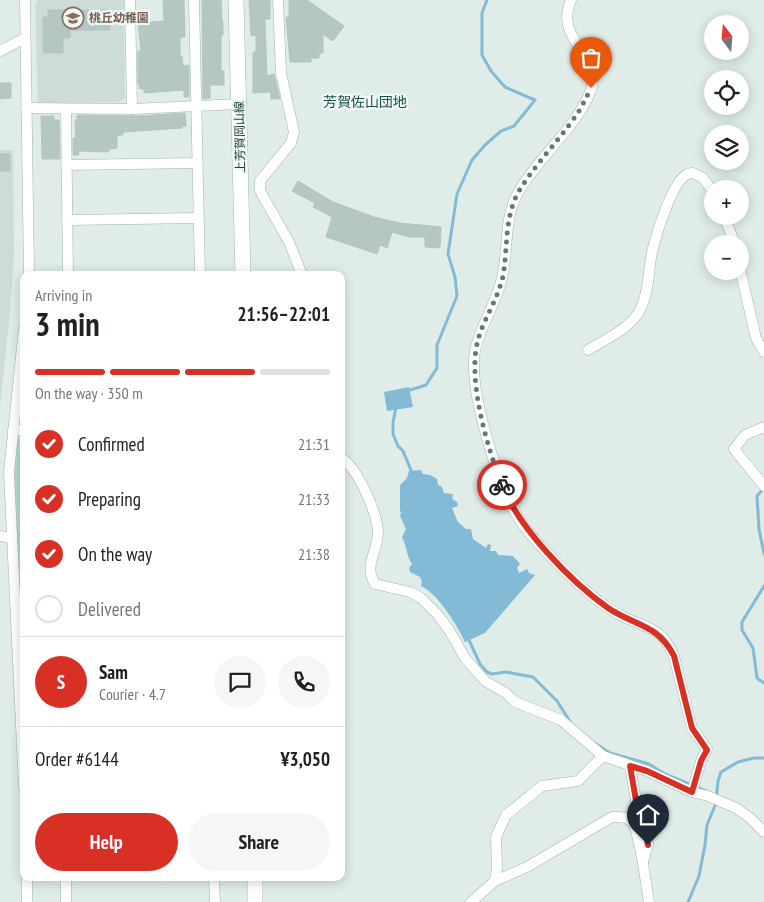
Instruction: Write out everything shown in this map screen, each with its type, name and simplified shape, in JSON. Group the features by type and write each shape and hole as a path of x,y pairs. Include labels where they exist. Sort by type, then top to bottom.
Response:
{"main road":[{"name":"上芳賀岡山線","path":"236,0 243,271"},
{"path":"255,881 255,902"}],"street":[{"path":"25,0 28,271"},
{"path":"130,0 132,109"},
{"path":"194,0 200,271"},
{"path":"278,0 281,74 294,132 291,143 260,181 260,191 266,205 289,242 300,271"},
{"path":"570,0 566,14 568,24 577,47 591,66 593,77 591,88 573,120 527,178 512,207 508,222 506,258 502,278 498,293 479,337 475,354 476,390 498,474 508,499 522,523 597,600 619,615 659,634 669,646 674,656 692,728 707,750 701,761 693,788"},
{"path":"0,51 25,38"},
{"path":"26,108 66,110 132,109 239,104"},
{"path":"66,110 68,271"},
{"path":"66,166 197,162"},
{"path":"588,350 634,319 641,308 646,294 653,248 677,184 685,175 693,173 704,180"},
{"path":"68,220 198,218"},
{"path":"743,280 756,338 764,352"},
{"path":"20,365 9,472 20,711"},
{"path":"764,427 745,435 734,449 764,486"},
{"path":"13,430 20,430"},
{"path":"345,461 356,472 378,532 370,566 370,575 375,584 410,592 421,598 449,630 465,658 485,681 506,693 515,702 561,720 603,756 693,788 736,808 750,818 764,832"},
{"path":"0,536 11,538"},
{"path":"495,881 497,868 496,837 506,815 542,786 578,781 603,756"},
{"path":"630,766 638,812 645,828 648,845 643,862"},
{"path":"471,902 495,881 527,867 612,818 622,816 631,821 637,832 649,902"},
{"path":"27,881 27,902"},
{"path":"66,881 66,902"},
{"path":"214,881 214,902"}],"shaded area":[{"path":"38,0 124,0 125,98 115,102 38,104 35,4"},
{"path":"0,150 13,150 14,256 0,406"}],"green space":[{"path":"17,439 20,439 20,581 19,581 14,478"}],"water":[{"path":"409,387 413,407 387,411 384,392"},
{"path":"421,470 423,474 437,479 438,485 442,487 444,493 453,494 452,499 457,502 458,506 452,508 458,522 466,529 471,529 473,539 486,548 488,544 491,545 490,551 496,551 498,555 513,556 520,564 517,568 519,573 527,569 529,573 535,575 485,633 465,642 440,603 421,586 422,581 420,577 410,572 409,568 412,564 402,537 406,529 400,516 400,485 407,478 409,471"}],"building":[{"path":"163,0 184,0 185,37 180,37 180,56 182,56 183,66 189,65 189,97 184,97 184,90 144,93 144,89 140,89 138,83 138,51 141,51 138,23 164,21"},
{"path":"202,0 221,0 223,35 221,35 221,71 224,71 224,85 210,85 210,98 203,99"},
{"path":"249,0 270,0 270,19 265,19 267,76 274,74 280,99 271,99 271,92 253,93 253,52 256,52 256,35 251,36"},
{"path":"289,0 307,0 344,26 333,41 323,34 323,53 319,53 319,58 311,58 311,62 290,62 286,17 289,17"},
{"path":"48,10 110,10 110,30 70,30 70,38 63,38 63,53 43,53 43,17 48,17"},
{"path":"0,83 11,83 11,98 0,99"},
{"path":"185,113 186,126 182,126 182,128 123,132 123,135 117,135 117,148 109,149 109,152 78,151 79,155 73,155 73,138 76,138 75,120 77,120 77,115 138,116"},
{"path":"41,116 54,116 54,120 59,120 60,159 42,159"},
{"path":"0,154 10,154 10,171 0,171"},
{"path":"298,181 333,202 374,217 400,223 441,227 440,248 425,247 425,237 409,237 392,232 387,248 380,245 377,254 326,237 332,217 313,207 315,203 292,191"}],"waterway":[{"path":"407,391 426,385 437,368 437,345 457,296 455,277 448,254 457,194 472,160 501,131 514,126 535,100 505,87 491,71 482,55 482,13 487,0"},
{"path":"396,407 393,434 398,446 403,451 413,475"},
{"path":"763,489 757,496 759,529 764,554"},
{"path":"764,586 742,622 742,630 753,648 757,678 764,683"},
{"path":"468,638 480,664 487,672 492,674 506,672 533,677 557,701 571,723"},
{"path":"593,742 610,753 649,764 665,774 706,791"},
{"path":"688,902 699,876 707,825 716,803 718,781 721,772 738,762 754,758 764,758"}],"way so far":[{"path":"502,485 476,390 475,354 479,337 498,293 506,258 508,222 518,193 527,178 573,120 591,88"}],"place":[{"name":"桃丘幼稚園","path":"73,18"}],"district":[{"name":"芳賀佐山団地","path":"365,102"}],"route":[{"path":"502,485 522,523 582,586 597,600 619,615 659,634 669,646 674,656 692,728 707,750 701,761 692,792 647,771 630,766 638,812 645,828 648,845"}]}
